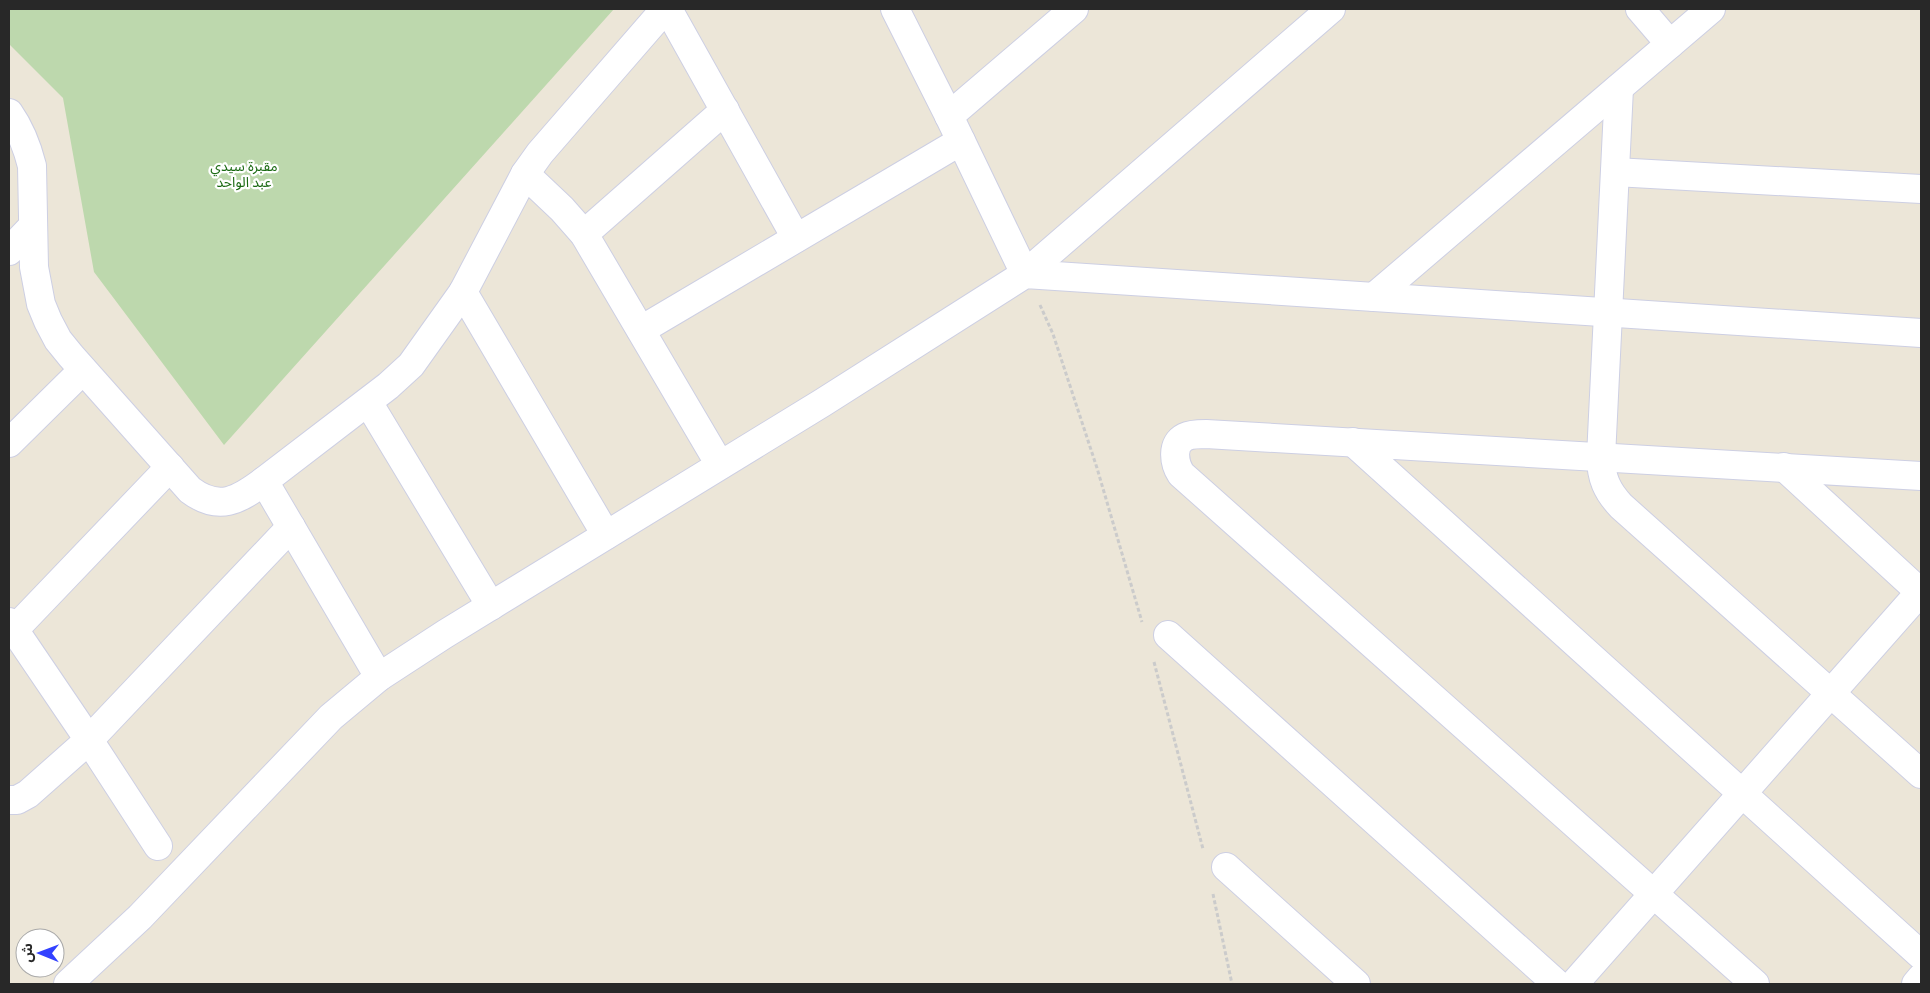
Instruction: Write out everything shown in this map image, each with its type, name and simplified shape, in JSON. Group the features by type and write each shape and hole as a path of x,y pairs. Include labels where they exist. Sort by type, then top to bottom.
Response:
{"street":[{"path":"9,113 17,124 32,166 34,266 41,304 58,340 190,490 199,497 219,502 233,500 246,495 368,402 411,365 463,292 526,174 540,153 667,9 796,238"},
{"path":"895,9 961,140 1025,274"},
{"path":"949,116 1074,9"},
{"path":"68,984 140,917 331,717 379,677 1025,274 1331,9"},
{"path":"1640,9 1670,44"},
{"path":"1374,297 1711,9"},
{"path":"1619,88 1601,457 1602,477 1605,486 1612,497 1921,774"},
{"path":"584,234 725,110"},
{"path":"641,330 961,140"},
{"path":"1615,172 1921,189"},
{"path":"526,174 562,209 584,234 720,465"},
{"path":"9,252 33,226"},
{"path":"1025,274 1921,333"},
{"path":"463,292 606,535"},
{"path":"9,443 83,370"},
{"path":"368,402 491,606"},
{"path":"1755,984 1181,474 1177,467 1175,451 1183,438 1192,434 1921,476"},
{"path":"1353,442 1921,955"},
{"path":"158,846 89,740 11,626 170,467"},
{"path":"1574,984 1921,592 1784,467"},
{"path":"264,481 379,677"},
{"path":"9,800 16,800 28,794 89,740 291,527"},
{"path":"1168,635 1557,984"},
{"path":"1226,867 1356,984"},
{"path":"1916,984 1921,978"}],"green space":[{"name":"مقبرة سيدي عبد الواحد","path":"9,9 614,9 224,445 94,272 63,98 9,44"}]}
